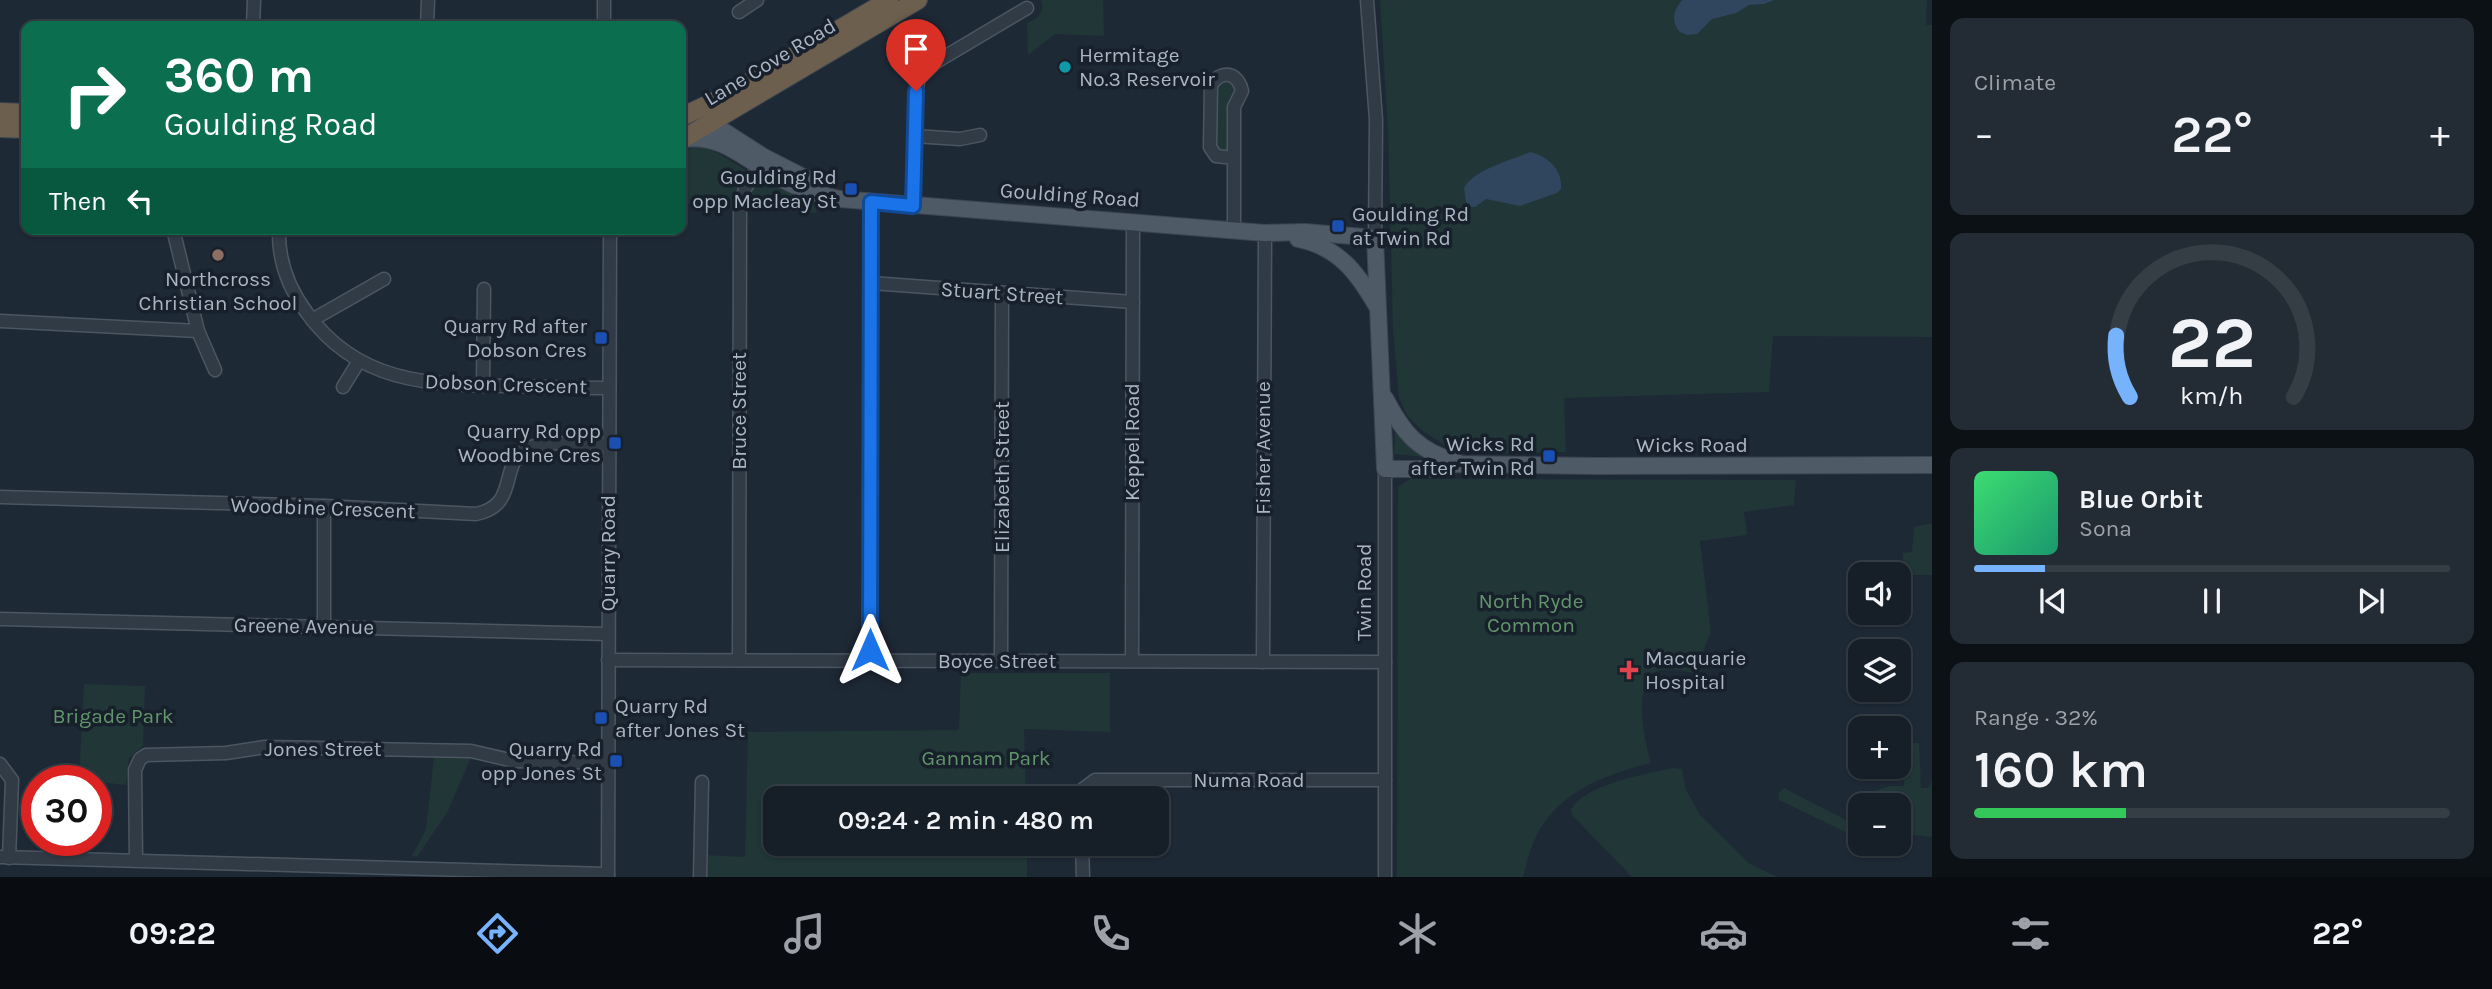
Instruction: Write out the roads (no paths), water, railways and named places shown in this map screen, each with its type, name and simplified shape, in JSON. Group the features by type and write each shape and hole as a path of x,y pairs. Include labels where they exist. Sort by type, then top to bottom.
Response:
{"highway":[{"name":"Lane Cove Road","path":"686,115 724,97 889,0"},
{"name":"Lane Cove Road","path":"686,137 918,0"},
{"path":"0,112 21,113"},
{"path":"686,122 711,123"},
{"path":"0,128 21,129"}],"main road":[{"name":"Goulding Road","path":"711,123 779,179 815,193 913,206 1234,231 1305,232 1375,242"},
{"name":"Goulding Road","path":"686,140 702,138 716,141 761,162"},
{"name":"Goulding Road","path":"1265,233 1327,248 1348,263 1378,307"},
{"path":"1305,241 1375,242"},
{"name":"Twin Road","path":"1375,242 1385,466"},
{"path":"1381,391 1408,436 1438,457 1459,465"},
{"name":"Wicks Road","path":"1385,466 1428,462 1459,465 1932,465"}],"street":[{"path":"253,21 254,0"},
{"path":"427,21 428,0"},
{"path":"604,0 604,21"},
{"path":"739,12 757,0"},
{"name":"Twin Road","path":"1367,0 1376,120 1375,242"},
{"path":"913,206 916,91 919,79 926,70 1027,8"},
{"path":"1234,158 1216,156 1210,147 1211,85 1216,78 1226,74 1238,80 1242,91 1234,107 1234,158 1234,231"},
{"path":"915,136 960,139 980,135"},
{"name":"Bruce Street","path":"739,660 740,208 743,192 761,162"},
{"path":"870,659 871,202"},
{"name":"Keppel Road","path":"1132,661 1133,223"},
{"name":"Fisher Avenue","path":"1263,662 1265,233"},
{"path":"174,235 198,331 215,370"},
{"name":"Dobson Crescent","path":"280,235 282,260 295,295 312,320 334,342 359,361 410,380 429,383 608,388"},
{"name":"Quarry Road","path":"608,875 610,235"},
{"path":"312,320 384,279"},
{"name":"Stuart Street","path":"871,283 1133,302"},
{"path":"483,386 484,289"},
{"name":"Elizabeth Street","path":"1001,660 1002,293"},
{"path":"0,321 198,331"},
{"path":"343,387 359,361"},
{"name":"Woodbine Crescent","path":"0,497 482,513 500,501 508,485 511,468 524,450 538,445 608,445"},
{"name":"Twin Road","path":"1385,466 1385,877"},
{"path":"324,506 324,626"},
{"name":"Greene Avenue","path":"0,619 608,634"},
{"name":"Boyce Street","path":"608,660 1385,662"},
{"name":"Jones Street","path":"135,860 135,770 140,759 146,755 226,753 265,747 471,751 514,761 608,763"},
{"path":"0,764 12,780 5,858 135,860 346,872 608,875"},
{"name":"Numa Road","path":"1087,786 1095,780 1385,780"},
{"path":"700,877 702,782"},
{"path":"1082,856 1083,877"}],"water":[{"path":"1682,0 1774,0 1749,5 1736,13 1712,19 1697,34 1687,35 1680,32 1674,20"},
{"path":"1530,152 1548,160 1557,170 1561,189 1557,193 1520,206 1486,199 1471,207 1466,202 1464,188 1476,175"}],"place":[{"name":"Hermitage No.3 Reservoir","path":"1065,67"},
{"name":"Goulding Rd opp Macleay St","path":"851,189"},
{"name":"Goulding Rd at Twin Rd","path":"1338,226"},
{"name":"Northcross Christian School","path":"218,255"},
{"name":"Quarry Rd after Dobson Cres","path":"601,338"},
{"name":"Quarry Rd opp Woodbine Cres","path":"615,443"},
{"name":"Wicks Rd after Twin Rd","path":"1549,456"},
{"name":"Macquarie Hospital","path":"1629,670"},
{"name":"Quarry Rd after Jones St","path":"601,718"},
{"name":"Quarry Rd opp Jones St","path":"616,761"}],"park label":[{"name":"North Ryde Common","path":"1531,613"},
{"name":"Brigade Park","path":"113,716"},
{"name":"Gannam Park","path":"986,758"}]}
